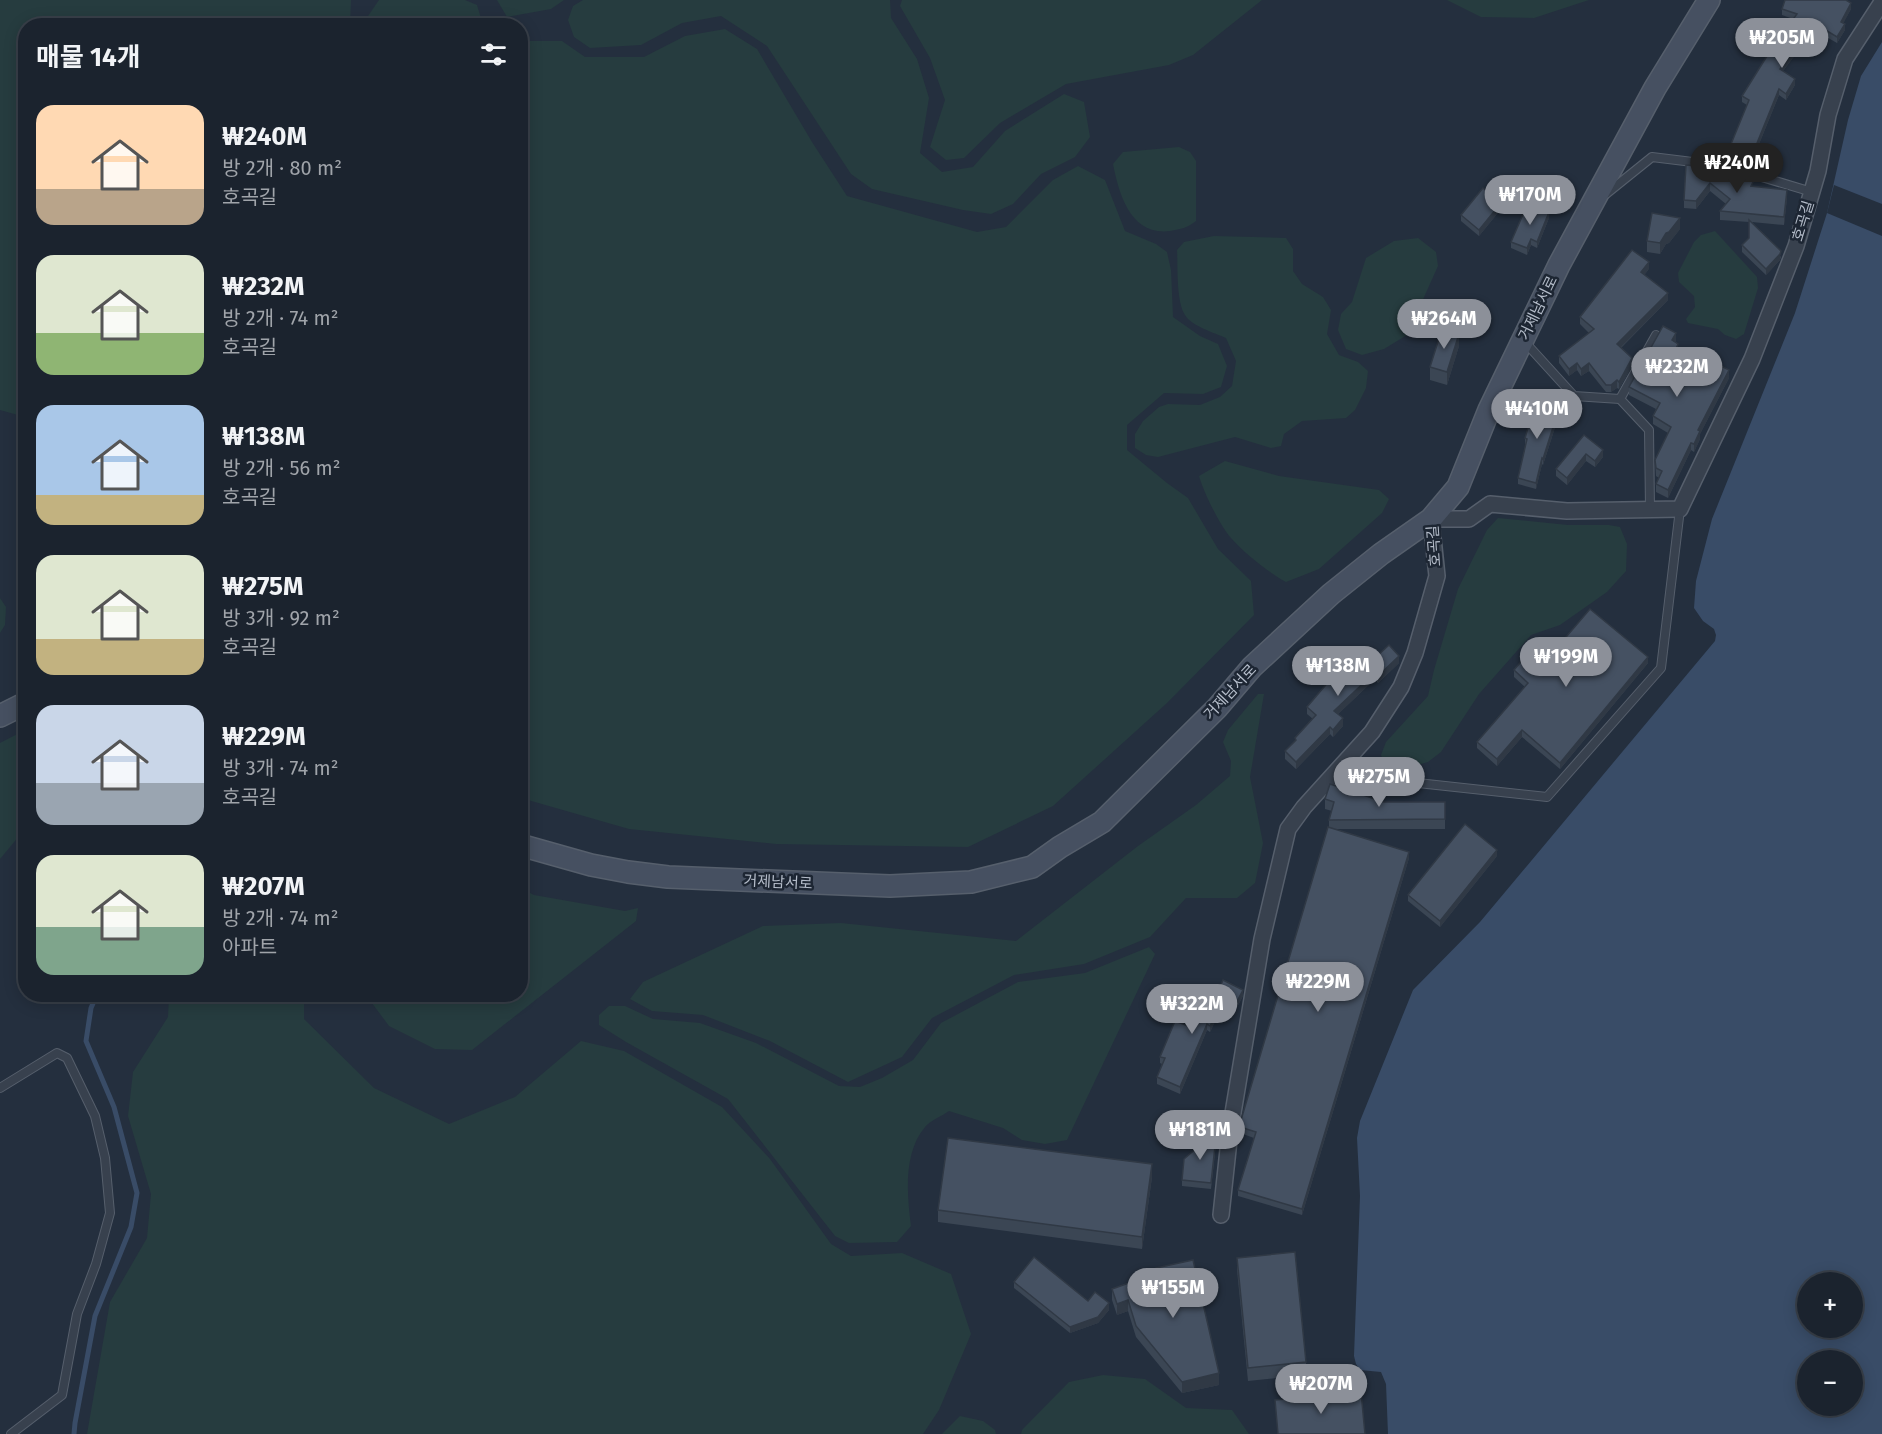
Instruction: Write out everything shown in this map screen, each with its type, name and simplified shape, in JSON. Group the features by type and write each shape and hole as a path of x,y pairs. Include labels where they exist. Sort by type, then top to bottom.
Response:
{"main road":[{"name":"거제남서로","path":"528,847 591,865 668,877 890,886 971,882 1032,867 1102,822 1217,708 1252,667 1331,594 1381,554 1431,519 1458,487 1489,410 1559,265 1655,88 1709,0"},
{"path":"0,716 18,707"}],"street":[{"name":"호곡길","path":"1221,1215 1230,1131 1262,939 1288,829 1304,807 1372,732 1401,687 1414,653 1437,576 1431,519 1469,519 1490,504 1567,511 1680,509 1752,359 1796,246 1818,171 1827,115 1845,59 1882,2"}],"lane":[{"path":"1591,206 1652,157 1725,166 1812,192"},
{"path":"1620,399 1656,335"},
{"path":"1523,340 1574,396 1620,399 1649,430 1650,509"},
{"path":"1335,774 1547,797 1661,668 1680,509"},
{"path":"0,1088 57,1053 67,1059 95,1116 105,1158 110,1213 96,1264 77,1314 62,1395 11,1434"}],"green space":[{"path":"0,0 351,0 350,18 18,18 18,415 0,410"},
{"path":"379,0 465,0 477,5 481,18 367,18"},
{"path":"497,0 564,0 551,9 507,17"},
{"path":"583,0 890,0 891,18 917,59 929,98 920,153 942,172 973,167 1005,131 1064,94 1084,102 1090,137 1075,157 1041,174 1013,204 991,214 963,210 872,189 851,174 767,46 721,16 682,23 641,45 590,48 574,37 568,20 573,6"},
{"path":"902,0 1262,0 1193,55 1169,65 1066,84 1000,123 964,158 946,160 930,147 945,100 930,58 900,6"},
{"path":"1447,0 1589,0 1534,18 1481,17"},
{"path":"725,29 757,49 847,196 977,232 1006,227 1053,180 1078,166 1105,180 1125,231 1156,244 1167,252 1171,270 1173,317 1200,336 1218,344 1227,366 1221,387 1203,394 1164,393 1127,425 1127,450 1188,498 1218,549 1251,581 1254,615 1167,703 1053,806 968,847 776,844 629,829 528,800 528,41 562,41 585,57 644,57 685,36"},
{"path":"1179,147 1190,152 1196,161 1196,221 1181,229 1170,231 1157,231 1145,227 1136,220 1123,200 1113,164 1123,152"},
{"path":"1715,231 1757,277 1758,288 1744,334 1736,339 1725,335 1718,329 1688,323 1686,319 1695,307 1694,296 1679,282 1678,273 1694,242 1701,235"},
{"path":"1214,236 1286,238 1293,249 1293,271 1302,284 1323,297 1331,310 1327,334 1339,355 1358,362 1368,371 1366,388 1355,410 1346,418 1302,421 1284,434 1281,446 1271,448 1235,437 1158,457 1146,455 1135,448 1135,434 1143,421 1159,407 1168,404 1200,405 1220,397 1232,386 1236,361 1226,338 1188,319 1182,309 1179,293 1177,250 1184,242"},
{"path":"1418,238 1436,252 1438,266 1407,335 1384,349 1362,355 1346,349 1338,330 1341,314 1352,302 1366,258 1394,241"},
{"path":"1225,461 1279,476 1379,490 1389,499 1382,513 1319,569 1286,582 1236,544 1212,508 1199,476"},
{"path":"1498,518 1568,525 1620,527 1627,544 1626,571 1607,592 1560,625 1531,635 1479,694 1441,752 1428,762 1404,769 1385,765 1381,755 1386,742 1428,696 1458,589 1487,530"},
{"path":"0,598 6,607 5,625 0,633"},
{"path":"1258,694 1264,694 1250,777 1263,843 1255,883 1237,898 1186,898 1150,937 1084,964 1014,975 932,1018 902,1057 848,1082 770,1041 703,1015 652,1011 630,999 643,982 763,926 841,923 1016,941 1138,846 1196,805 1230,776 1231,761 1223,742 1228,730"},
{"path":"18,734 18,837 0,859 0,743"},
{"path":"528,892 534,895 625,911 638,908 636,921 472,1050 435,1049 389,1026 371,1002 528,1002"},
{"path":"1149,947 1155,954 1067,1140 1045,1144 1022,1140 1003,1128 949,1111 933,1120 918,1137 913,1149 908,1175 911,1226 897,1242 849,1243 835,1236 728,1099 599,1025 599,1015 609,1006 625,1006 653,1019 700,1023 756,1043 839,1086 860,1087 882,1078 913,1060 941,1023 1018,982 1085,973"},
{"path":"169,1002 304,1002 304,1019 374,1088 449,1124 515,1097 581,1041 624,1051 722,1107 770,1159 831,1244 851,1256 902,1253 951,1274 971,1334 939,1410 923,1434 87,1434 110,1302 147,1238 151,1194 128,1116 133,1072 168,1017"},
{"path":"1103,1375 1145,1379 1186,1408 1232,1410 1249,1434 1021,1434 1022,1430 1069,1382"},
{"path":"960,1416 983,1421 995,1430 996,1434 942,1434"}],"water":[{"path":"1882,42 1882,1434 1388,1434 1386,1384 1381,1372 1360,1370 1354,1356 1360,1196 1357,1138 1360,1121 1413,990 1480,922 1715,641 1714,629 1703,621 1694,608 1696,581 1712,519 1795,313 1827,213 1848,120 1861,76"}],"pier":[{"path":"1834,185 1882,204 1882,236 1827,213"}],"building":[{"path":"1785,0 1846,0 1851,3 1841,22 1845,24 1837,37 1814,23 1780,69 1795,79 1786,94 1779,89 1757,143 1767,147 1761,162 1729,149 1749,100 1742,96 1772,48 1797,14 1782,9"},
{"path":"1686,165 1702,166 1701,177 1754,180 1751,186 1787,190 1784,217 1720,211 1730,199 1710,183 1696,201 1684,200"},
{"path":"1483,188 1501,203 1479,230 1461,215"},
{"path":"1527,205 1533,205 1549,212 1537,242 1531,239 1527,248 1511,242"},
{"path":"1652,213 1680,218 1660,243 1647,241"},
{"path":"1749,220 1781,251 1766,269 1742,245 1749,238"},
{"path":"1632,250 1649,262 1641,272 1668,293 1617,344 1632,358 1619,382 1617,380 1611,385 1606,385 1589,363 1581,369 1577,363 1569,369 1559,356 1594,329 1580,317"},
{"path":"1663,326 1676,333 1672,340 1678,344 1676,349 1708,368 1711,361 1729,370 1698,430 1700,431 1694,444 1691,443 1668,490 1656,484 1662,471 1656,468 1655,460 1671,427 1653,416 1660,403 1629,387"},
{"path":"1442,329 1459,334 1447,372 1430,367"},
{"path":"1536,401 1559,408 1536,483 1518,478 1527,439 1525,438"},
{"path":"1584,435 1603,450 1595,461 1586,454 1567,478 1556,469"},
{"path":"1590,609 1648,657 1560,763 1522,730 1497,759 1477,742 1528,683 1514,670 1541,638 1555,650"},
{"path":"1389,645 1399,656 1378,676 1375,672 1334,711 1343,718 1333,730 1330,727 1296,762 1285,751 1316,715 1307,707 1330,680 1328,679 1351,657 1357,664 1371,650 1377,656"},
{"path":"1330,784 1384,802 1445,802 1445,819 1329,820 1334,802 1325,799"},
{"path":"1465,824 1497,850 1440,921 1408,895"},
{"path":"1328,827 1409,852 1302,1209 1238,1190 1256,1132 1240,1127"},
{"path":"1223,980 1243,990 1235,1005 1223,999 1210,1026 1207,1024 1180,1087 1157,1077 1165,1058 1160,1057 1175,1021 1191,1027 1210,990 1217,994"},
{"path":"1199,1135 1216,1137 1211,1183 1182,1180 1184,1159 1198,1147"},
{"path":"948,1138 1152,1164 1142,1237 938,1210"},
{"path":"1295,1252 1306,1362 1248,1368 1237,1258"},
{"path":"1034,1257 1088,1301 1095,1292 1109,1303 1098,1317 1070,1327 1014,1282"},
{"path":"1193,1260 1219,1373 1182,1382 1136,1326 1128,1300 1117,1304 1112,1289 1157,1273 1156,1268"},
{"path":"1361,1392 1365,1434 1278,1434 1275,1400"}],"waterway":[{"path":"74,1434 95,1316 131,1227 137,1193 114,1107 86,1041 94,1002"}]}
